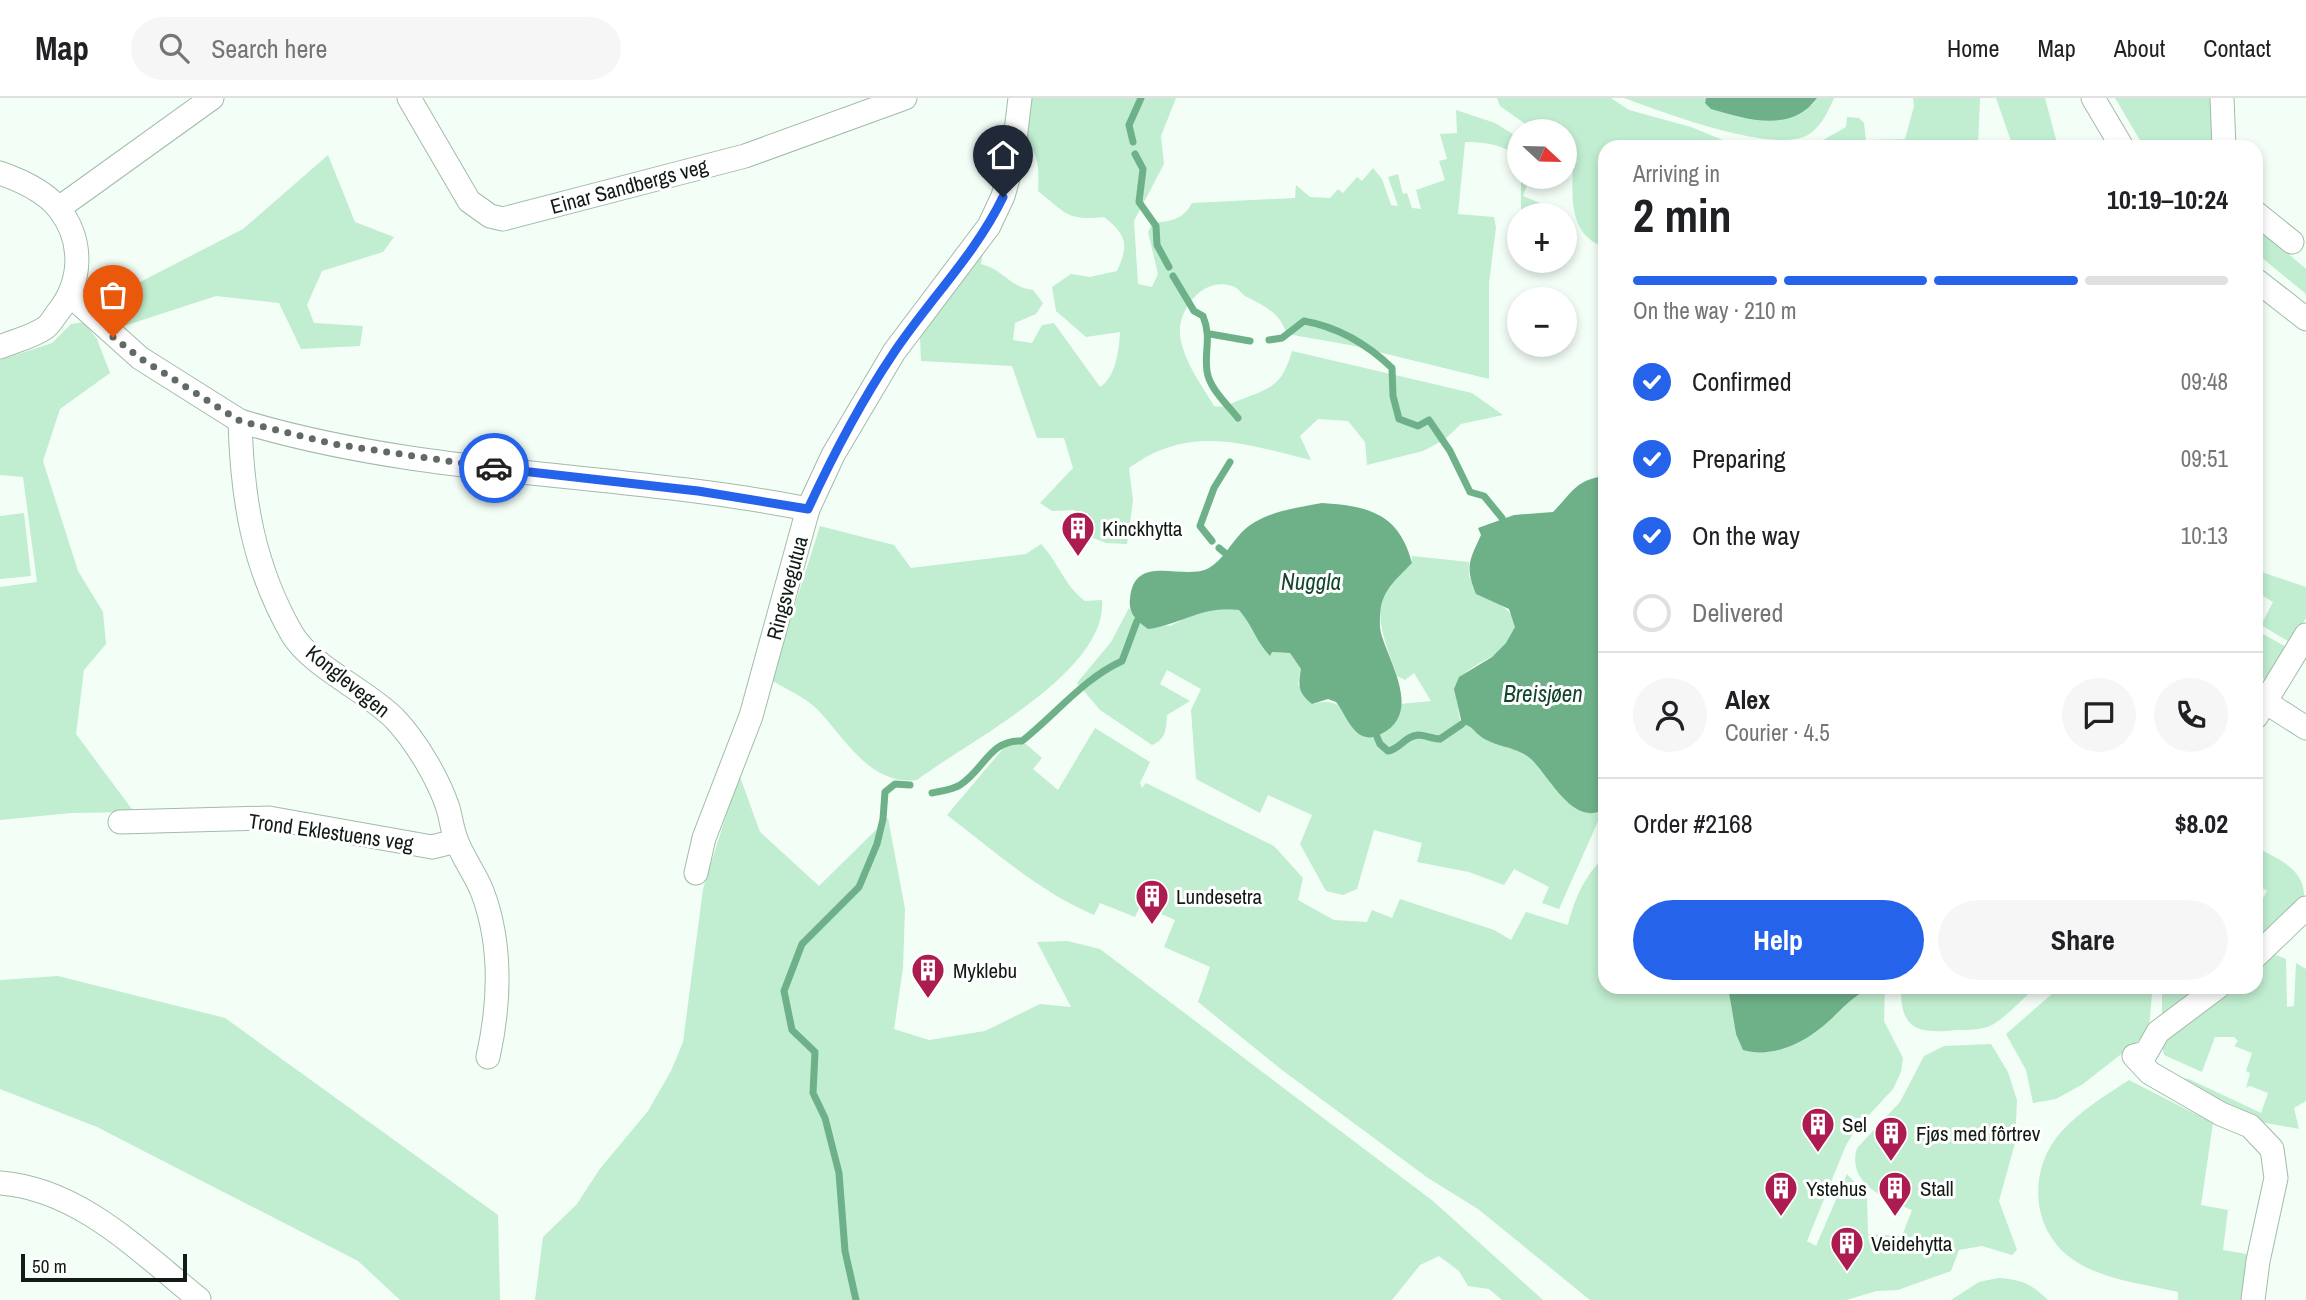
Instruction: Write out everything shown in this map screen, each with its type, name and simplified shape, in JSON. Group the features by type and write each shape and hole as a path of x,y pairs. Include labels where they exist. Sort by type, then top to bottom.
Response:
{"street":[{"path":"59,208 212,98"},
{"name":"Einar Sandbergs veg","path":"409,98 469,201 478,210 503,219 745,156 905,98"},
{"name":"Ringsvegutua","path":"696,873 704,838 751,716 808,509 833,455 894,352 989,226 1003,197 1012,164 1020,98"},
{"path":"2093,98 2118,140"},
{"path":"2222,98 2224,140"},
{"path":"0,173 34,189 59,208 75,238 77,282 71,296 46,328 0,346"},
{"path":"2263,219 2292,242"},
{"path":"2263,285 2306,319"},
{"path":"71,296 140,358 240,421 281,433 426,459 727,495 808,509"},
{"name":"Konglevegen","path":"240,421 241,470 258,561 294,636 315,657 393,717 411,737 447,806 456,841 481,888 492,921 497,986 495,1027 488,1057"},
{"path":"2263,699 2306,635"},
{"path":"2263,707 2306,728"},
{"name":"Trond Eklestuens veg","path":"120,822 269,818 432,847 456,841"},
{"path":"2263,949 2306,908"},
{"path":"2209,994 2158,1032 2146,1053 2134,1056 2150,1073 2221,1114 2250,1126 2272,1149 2276,1178 2258,1261 2253,1300"},
{"path":"0,1183 39,1191 68,1202 122,1236 201,1300"}],"shaded area":[{"path":"1027,98 1176,98 1161,136 1164,164 1134,221 1138,284 1152,287 1158,274 1148,232 1153,223 1176,219 1185,213 1192,203 1295,198 1296,185 1310,197 1330,198 1338,189 1343,193 1357,177 1362,181 1373,168 1382,179 1391,205 1398,206 1388,177 1398,174 1403,194 1407,193 1412,208 1421,209 1416,190 1445,180 1439,161 1447,159 1440,134 1457,133 1456,110 1495,123 1507,130 1507,150 1488,144 1465,142 1458,214 1494,217 1496,227 1489,283 1489,379 1350,345 1287,334 1280,320 1270,310 1234,287 1222,284 1205,289 1191,301 1182,318 1180,337 1186,358 1214,406 1227,405 1274,384 1284,372 1292,351 1472,393 1503,415 1461,424 1444,440 1423,451 1367,465 1365,442 1348,421 1318,419 1300,436 1311,460 1263,448 1218,441 1196,441 1174,446 1152,454 1129,468 1133,501 1127,544 1106,543 1072,530 1075,510 1052,511 1040,503 1073,468 1064,438 1037,438 1012,366 921,361 920,338 983,252 981,264 1018,286 1033,290 1043,303 1036,314 1015,323 1013,340 1032,343 1042,325 1054,323 1100,387 1110,377 1120,332 1086,337 1056,311 1052,287 1071,274 1090,277 1117,271 1124,241 1117,229 1104,217 1082,218 1067,214 1038,191 1035,156 1023,140"},
{"path":"1497,98 1611,98 1629,110 1691,127 1723,140 1598,140 1598,244 1584,234 1577,220 1577,203 1573,203 1572,189 1577,189 1577,119 1518,119 1500,106"},
{"path":"1624,98 1706,98 1705,103 1812,105 1817,98 1834,98 1815,129 1806,136 1789,140 1768,139 1716,129"},
{"path":"1913,98 1980,98 1978,140 1866,140 1905,139 1914,106"},
{"path":"1996,98 2045,98 2056,140 2011,140"},
{"path":"2115,98 2210,98 2213,140 2140,140"},
{"path":"1847,117 1859,118 1864,123 1866,140 1823,140 1846,127"},
{"path":"328,155 355,222 394,237 383,252 322,271 307,305 314,323 363,326 360,346 301,349 279,303 216,296 124,326 109,298 243,229"},
{"path":"1521,189 1526,189 1523,196 1540,203 1521,203"},
{"path":"2263,232 2306,269 2306,294 2263,259"},
{"path":"84,322 97,339 110,373 60,409 43,461 78,571 103,612 106,644 84,670 76,734 134,812 71,813 0,820 0,587 37,582 23,477 0,475 0,360 52,343 71,324"},
{"path":"24,513 31,576 0,579 0,516"},
{"path":"820,526 894,545 911,568 1026,554 1041,544 1078,595 1085,601 1102,600 1098,627 1083,653 1059,679 999,725 917,780 900,780 885,776 860,758 817,709 771,680"},
{"path":"1412,556 1469,562 1469,577 1475,585 1505,608 1515,621 1510,641 1461,678 1457,688 1457,703 1462,724 1473,727 1489,740 1511,745 1529,756 1560,793 1578,809 1598,811 1598,821 1559,909 1542,903 1549,887 1514,869 1504,885 1469,872 1417,862 1422,843 1374,830 1357,889 1343,895 1326,891 1300,844 1312,815 1268,795 1260,813 1196,779 1191,710 1201,689 1167,670 1160,684 1190,701 1167,715 1163,736 1152,745 1100,710 1077,683 1111,642 1129,608 1137,621 1170,626 1196,613 1218,607 1239,609 1272,652 1290,653 1301,669 1298,684 1312,704 1337,704 1361,735 1383,732 1396,719 1400,704 1431,701 1414,673 1405,680 1397,676 1381,626 1380,613 1386,589 1412,563"},
{"path":"2263,572 2306,587 2306,618 2291,643 2263,626 2273,602 2263,596"},
{"path":"2263,634 2288,648 2263,679"},
{"path":"1095,728 1150,762 1140,783 1142,788 1146,783 1274,846 1303,878 1298,900 1334,920 1367,922 1372,910 1392,918 1400,899 1494,930 1511,940 1526,912 1568,925 1581,888 1598,864 1598,994 1729,994 1736,1034 1828,1022 1850,999 1859,994 1885,994 1884,1021 1903,1058 1901,1072 1893,1089 1856,1129 1846,1145 1807,1241 1816,1246 1847,1174 1867,1196 1868,1234 1902,1236 1912,1210 1880,1195 1863,1181 1855,1161 1857,1148 1900,1102 1924,1056 1944,1046 1991,1044 2008,1072 2017,1100 2015,1143 1999,1201 2017,1250 2012,1255 1982,1246 1959,1250 1951,1271 1898,1290 1877,1291 1846,1300 1590,1300 1478,1209 1428,1178 1282,1070 1198,1002 1210,967 1164,947 1175,920 1141,905 1135,917 1100,903 1094,915 1074,906 1036,883 947,815 1007,744 1026,744 1042,758 1033,769 1058,790"},
{"path":"739,774 760,832 819,886 888,818 905,909 903,968 894,1029 929,1040 985,1031 1040,1004 1071,1007 1037,942 1067,941 1100,949 1433,1201 1543,1300 1502,1300 1489,1289 1468,1286 1459,1271 1439,1256 1420,1265 1392,1300 535,1300 543,1237 577,1204 599,1170 648,1111 671,1071 683,1042 703,889"},
{"path":"2263,851 2289,866 2295,873 2300,880 2304,899 2263,936 2263,898 2267,891 2263,888"},
{"path":"2273,954 2286,959 2287,1007 2294,1006 2296,963 2306,969 2306,1101 2294,1108 2299,1129 2250,1120 2180,1078 2189,1079 2261,1113 2268,1093 2250,1086 2246,1088 2250,1073 2246,1071 2252,1053 2234,1046 2238,1041 2234,1037 2215,1037 2202,1072 2164,1055 2162,1047 2174,1032 2222,994 2263,994 2263,962"},
{"path":"58,976 225,1018 498,1215 500,1300 400,1300 358,1261 97,1127 0,1089 0,980"},
{"path":"1901,994 2028,994 1996,1023 1973,1030 1922,1030 1908,1021"},
{"path":"2052,994 2152,994 2149,1028 2143,1037 2083,1084 2056,1099 2033,1103 2026,1070 2006,1034"},
{"path":"2162,994 2193,994 2167,1013 2162,1013"},
{"path":"2129,1080 2213,1123 2201,1205 2228,1210 2223,1250 2252,1255 2246,1300 2178,1300 2178,1292 2110,1277 2072,1259 2048,1232 2038,1198 2043,1163 2050,1147 2076,1117"},
{"path":"1998,1278 2025,1283 2048,1300 1951,1300 1979,1282"}],"water":[{"path":"1706,98 1817,98 1794,116 1767,121 1711,109 1705,103"},
{"name":"Breisjøen","path":"1598,477 1598,812 1591,813 1580,811 1564,799 1531,759 1484,739 1462,724 1454,689 1459,677 1492,657 1506,643 1515,627 1509,609 1476,594 1470,577 1470,564 1481,535 1478,528 1514,515 1553,512 1581,484"},
{"name":"Nuggla","path":"1322,503 1354,507 1379,515 1399,533 1412,563 1390,587 1380,612 1381,633 1400,687 1400,714 1393,725 1372,737 1358,733 1336,702 1328,699 1312,704 1307,700 1300,689 1301,669 1290,653 1272,652 1270,656 1239,610 1203,612 1148,629 1137,620 1130,609 1134,584 1141,576 1150,572 1187,572 1209,568 1250,525 1279,512"},
{"path":"1729,994 1860,994 1820,1029 1789,1047 1766,1052 1743,1050 1736,1034"}],"waterway":[{"path":"1133,142 1129,125 1141,98"},
{"path":"1135,154 1143,169 1139,202 1156,226 1157,245 1169,267"},
{"path":"1173,276 1194,311 1203,316 1207,331 1208,377 1219,396 1238,418"},
{"path":"1269,340 1282,338 1304,321 1340,332 1372,351 1392,368 1393,396 1399,419 1418,426 1429,420 1450,451 1470,492 1484,496 1502,518"},
{"path":"1210,334 1250,341"},
{"path":"1212,541 1200,526 1214,488 1230,462"},
{"path":"1219,548 1225,553"},
{"path":"932,793 960,785 995,750 1002,745 1022,741 1082,687 1122,661 1137,621"},
{"path":"1377,737 1388,751 1413,736 1440,739 1462,724"},
{"path":"856,1300 845,1251 839,1173 825,1118 813,1093 815,1052 792,1030 784,991 802,944 859,887 877,844 883,819 885,792 895,784 910,785"}],"way so far":[{"path":"113,337 140,358 240,421 334,444 494,468"}],"place":[{"name":"Kinckhytta","path":"1078,558"},
{"name":"Lundesetra","path":"1152,926"},
{"name":"Myklebu","path":"928,1000"},
{"name":"Sel","path":"1818,1154"},
{"name":"Fjøs med fôrtrev","path":"1891,1163"},
{"name":"Ystehus","path":"1781,1218"},
{"name":"Stall","path":"1895,1218"},
{"name":"Veidehytta","path":"1847,1273"}],"route":[{"path":"494,468 698,491 808,509 833,455 894,352 975,247 1003,197"}]}
